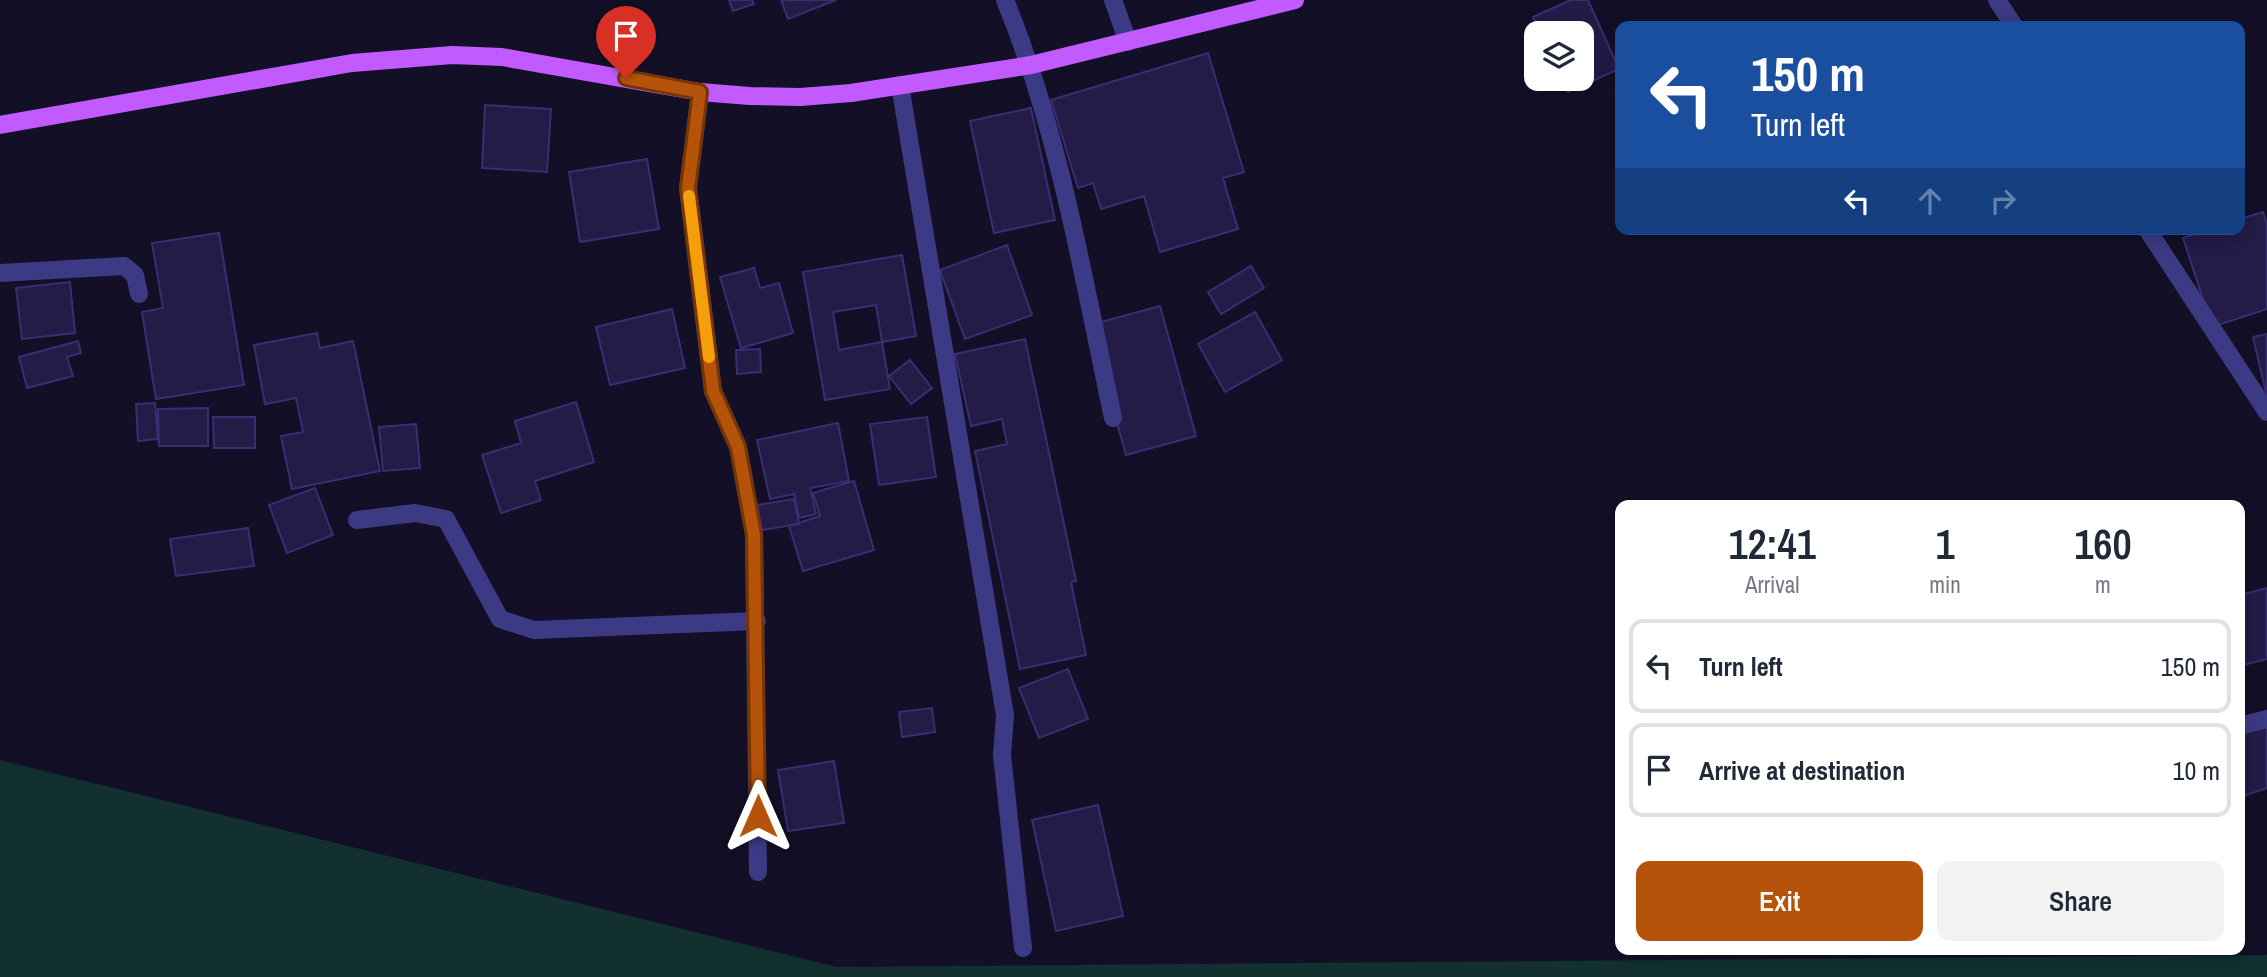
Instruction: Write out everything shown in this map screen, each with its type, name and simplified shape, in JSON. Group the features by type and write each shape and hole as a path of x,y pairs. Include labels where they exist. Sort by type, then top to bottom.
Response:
{"main road":[{"path":"0,125 203,88 402,57 502,57 700,92 800,97 1031,65 1295,0"}],"street":[{"path":"1005,0 1031,65 1054,142 1113,418"},
{"path":"1113,0 1128,41"},
{"path":"1997,0 2011,21"},
{"path":"900,85 1005,715 1002,755 1023,948"},
{"path":"700,92 688,188 713,391 738,447 754,535 758,872"},
{"path":"2151,235 2267,412"},
{"path":"0,273 124,266 135,275 139,294"},
{"path":"357,520 415,513 446,519 499,619 534,630 757,621"},
{"path":"2245,725 2267,719"}],"green space":[{"path":"0,760 837,967 2267,955 2267,977 0,977"}],"building":[{"path":"729,0 752,0 754,4 733,11"},
{"path":"781,0 836,0 788,19"},
{"path":"1571,0 1588,0 1615,60 1615,71 1594,80 1594,21 1535,21 1533,17"},
{"path":"1208,53 1244,172 1223,178 1238,229 1160,252 1144,196 1101,209 1093,183 1078,188 1051,100"},
{"path":"485,105 551,109 547,172 482,168"},
{"path":"1031,108 1055,220 994,233 970,121"},
{"path":"647,159 659,229 580,242 569,172"},
{"path":"2263,212 2267,225 2267,309 2212,327 2183,238 2192,235 2245,235 2245,217"},
{"path":"219,233 244,385 156,399 142,312 163,308 152,243"},
{"path":"1007,245 1032,315 965,339 940,270"},
{"path":"902,255 916,336 882,342 890,389 825,400 803,272","holes":["876,305 882,342 839,350 833,312"]},
{"path":"1251,266 1264,288 1221,314 1208,292"},
{"path":"754,268 760,288 779,283 793,333 741,348 720,277"},
{"path":"70,282 75,333 22,339 16,288"},
{"path":"1160,306 1196,436 1126,455 1090,325"},
{"path":"672,309 685,368 610,385 596,327"},
{"path":"1255,312 1282,360 1225,392 1198,344"},
{"path":"317,333 320,348 353,341 380,471 292,489 281,436 303,432 296,398 265,404 254,345"},
{"path":"2267,334 2267,397 2253,337"},
{"path":"1025,339 1076,581 1071,582 1086,655 1020,669 975,451 1007,444 1002,419 971,426 955,354"},
{"path":"78,341 81,353 67,357 73,376 27,388 19,357"},
{"path":"760,349 761,372 737,374 736,350"},
{"path":"910,360 932,388 911,404 889,376"},
{"path":"576,402 594,462 535,481 541,500 501,513 482,455 521,443 515,421"},
{"path":"155,403 158,439 138,441 136,404"},
{"path":"208,408 208,446 159,446 158,409"},
{"path":"213,417 255,417 255,448 214,448"},
{"path":"927,417 936,477 879,485 870,424"},
{"path":"838,423 849,481 810,488 816,514 799,518 794,494 770,499 757,440"},
{"path":"416,424 420,468 383,471 379,427"},
{"path":"854,481 874,550 803,571 789,526 820,516 813,493"},
{"path":"315,488 333,535 287,553 269,505"},
{"path":"794,499 799,524 762,530 757,505"},
{"path":"248,528 254,566 176,576 170,539"},
{"path":"2267,588 2267,659 2245,665 2245,594"},
{"path":"1068,669 1088,719 1039,738 1019,688"},
{"path":"932,708 935,732 902,737 899,712"},
{"path":"2267,717 2267,788 2245,795 2245,724"},
{"path":"834,761 844,823 788,831 778,770"},
{"path":"1098,805 1123,916 1056,931 1032,820"}],"slow traffic":[{"path":"689,196 709,357"}],"route":[{"path":"626,78 700,92 688,188 713,391 738,447 754,535 758,816"}]}
